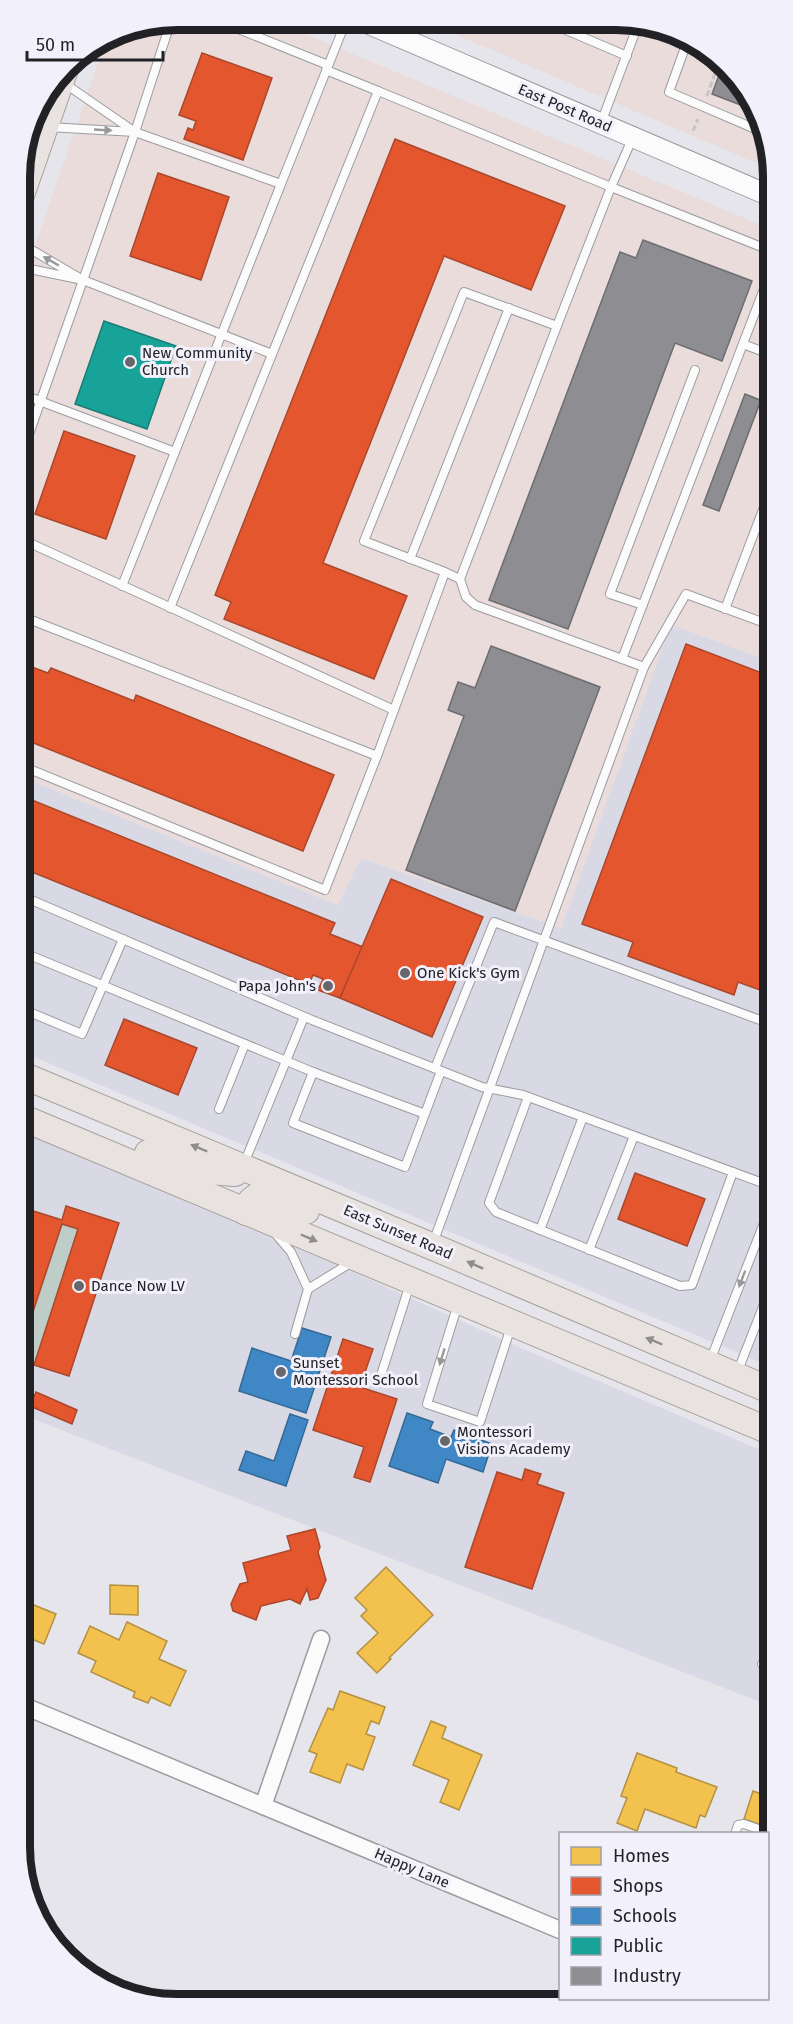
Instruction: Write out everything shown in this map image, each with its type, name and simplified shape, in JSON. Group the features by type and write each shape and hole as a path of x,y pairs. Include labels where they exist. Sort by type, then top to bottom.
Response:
{"main road":[{"path":"31,158 36,139 54,97"},
{"name":"East Sunset Road","path":"30,1078 763,1387"},
{"path":"30,1121 763,1428"},
{"path":"77,1141 88,1136 109,1137 195,1170 235,1173 242,1167"},
{"path":"246,1212 251,1201 256,1197 276,1199 305,1211 349,1224 365,1225 373,1221"},
{"path":"694,1400 708,1365"},
{"path":"723,1412 736,1376"}],"street":[{"name":"East Post Road","path":"383,30 763,193"},
{"path":"263,1806 321,1639"},
{"name":"Happy Lane","path":"30,1709 559,1929"}],"lane":[{"path":"30,431 135,132 168,30"},
{"path":"239,30 378,91 763,248"},
{"path":"122,586 342,30"},
{"path":"567,30 627,56"},
{"path":"601,123 636,32"},
{"path":"685,47 669,92 755,129"},
{"path":"67,79 135,132 281,184"},
{"path":"170,608 378,91"},
{"path":"36,139 135,132"},
{"path":"633,136 611,187 460,579 466,597 476,605 644,667"},
{"path":"30,249 83,280"},
{"path":"30,269 83,280 272,354"},
{"path":"460,579 364,541 464,292 557,326"},
{"path":"622,659 763,292"},
{"path":"410,559 508,308"},
{"path":"743,344 763,352"},
{"path":"643,605 610,594 695,370"},
{"path":"30,398 175,452"},
{"path":"725,609 763,510"},
{"path":"30,543 394,710"},
{"path":"30,769 324,890 377,756 445,572"},
{"path":"431,1246 644,667 686,594 763,623"},
{"path":"30,620 377,756"},
{"path":"30,899 304,1017 438,1070 489,1088 528,1097 763,1183"},
{"path":"313,1072 293,1123 405,1167 425,1114 438,1070 494,922 763,1021"},
{"path":"30,1012 82,1034 123,939"},
{"path":"30,955 313,1072 425,1114"},
{"path":"242,1167 304,1017"},
{"path":"219,1109 245,1044"},
{"path":"528,1097 489,1203 496,1212 680,1286 692,1285 733,1172"},
{"path":"540,1230 583,1117"},
{"path":"589,1250 634,1136"},
{"path":"246,1212 273,1231 291,1252 308,1289 295,1334"},
{"path":"708,1365 763,1225"},
{"path":"308,1289 357,1258"},
{"path":"382,1372 411,1281"},
{"path":"459,1301 427,1404 480,1422 512,1323"},
{"path":"736,1376 763,1307"},
{"path":"735,1832 738,1825 744,1824 763,1831"}],"shaded area":[{"path":"177,30 296,30 763,226 763,658 671,625 561,928 361,858 338,905 30,780 30,260 102,50 129,38 157,31"},
{"path":"445,30 626,30 664,38 681,45 713,66 738,95 752,120 762,166"},
{"path":"671,624 763,658 763,1354 760,1362 30,1055 30,780 338,905 360,858 561,928"},
{"path":"30,1132 277,1238 528,1351 763,1451 763,1703 30,1418"},
{"path":"62,1224 78,1229 34,1365 30,1363 30,1321"}],"building: Homes":[{"path":"386,1567 433,1615 377,1673 357,1653 378,1633 361,1616 367,1610 355,1598"},
{"path":"110,1585 138,1586 138,1615 110,1614"},
{"path":"30,1603 56,1614 44,1644 30,1638"},
{"path":"127,1622 167,1641 159,1659 186,1671 170,1706 151,1697 148,1703 133,1697 135,1692 91,1672 96,1661 78,1653 90,1626 119,1640"},
{"path":"340,1691 385,1707 379,1724 371,1721 366,1734 375,1737 363,1770 347,1764 340,1783 310,1772 317,1754 309,1751 328,1708 333,1710"},
{"path":"431,1721 446,1727 442,1738 482,1755 459,1810 440,1802 449,1780 413,1765"},
{"path":"637,1753 677,1768 676,1772 717,1787 705,1817 700,1815 696,1828 645,1809 637,1831 617,1823 627,1798 621,1796"},
{"path":"753,1791 763,1794 763,1826 744,1819"}],"building: Shops":[{"path":"202,53 272,78 243,160 184,139 188,128 193,130 196,121 179,115"},
{"path":"395,139 565,206 531,290 444,256 323,563 407,596 374,679 224,619 231,602 215,595"},
{"path":"158,173 229,197 201,280 130,256"},
{"path":"64,431 135,456 106,539 35,514"},
{"path":"686,644 763,673 763,991 738,982 734,995 628,956 633,942 582,924"},
{"path":"30,666 48,673 51,668 134,701 136,695 334,775 303,851 30,742"},
{"path":"30,799 335,923 330,934 363,947 340,998 318,990 323,979 313,975 309,984 30,871"},
{"name":"One Kick's Gym","path":"391,879 483,917 432,1037 340,998"},
{"path":"124,1019 197,1048 178,1095 105,1065"},
{"path":"635,1173 705,1199 687,1246 618,1219"},
{"name":"Dance Now LV","path":"66,1206 119,1223 69,1376 34,1365 78,1229 62,1224 30,1321 30,1210 62,1220"},
{"path":"343,1339 373,1349 360,1387 397,1399 370,1482 354,1477 364,1447 313,1430"},
{"path":"36,1392 77,1410 72,1424 30,1406"},
{"path":"525,1469 541,1474 537,1484 564,1493 532,1589 465,1567 497,1472 522,1480"},
{"path":"315,1529 320,1547 318,1552 326,1580 318,1598 310,1600 307,1589 300,1604 290,1599 261,1606 256,1620 233,1611 231,1604 240,1584 248,1582 243,1563 291,1550 287,1536"}],"building: Schools":[{"path":"302,1328 331,1337 306,1413 239,1391 252,1348 291,1361"},
{"path":"407,1413 433,1422 430,1429 451,1437 454,1430 492,1444 483,1472 446,1459 438,1483 389,1466"},
{"path":"290,1414 308,1420 286,1486 239,1470 246,1451 274,1461"}],"building: Public":[{"name":"New Community Church","path":"104,321 176,346 147,429 75,404"}],"building: Industry":[{"path":"720,73 745,107 712,94"},
{"path":"643,240 752,281 722,361 675,343 568,629 489,600 620,252 636,258"},
{"path":"763,391 763,401 761,400 719,511 703,505 745,394 760,400"},
{"path":"491,646 600,687 515,911 406,870 464,716 448,710 458,682 475,688"}],"place":[{"name":"New Community Church","path":"130,362"},
{"name":"One Kick's Gym","path":"405,973"},
{"name":"Papa John's","path":"328,986"},
{"name":"Dance Now LV","path":"79,1286"},
{"name":"Sunset Montessori School","path":"281,1372"},
{"name":"Montessori Visions Academy","path":"445,1441"}]}
